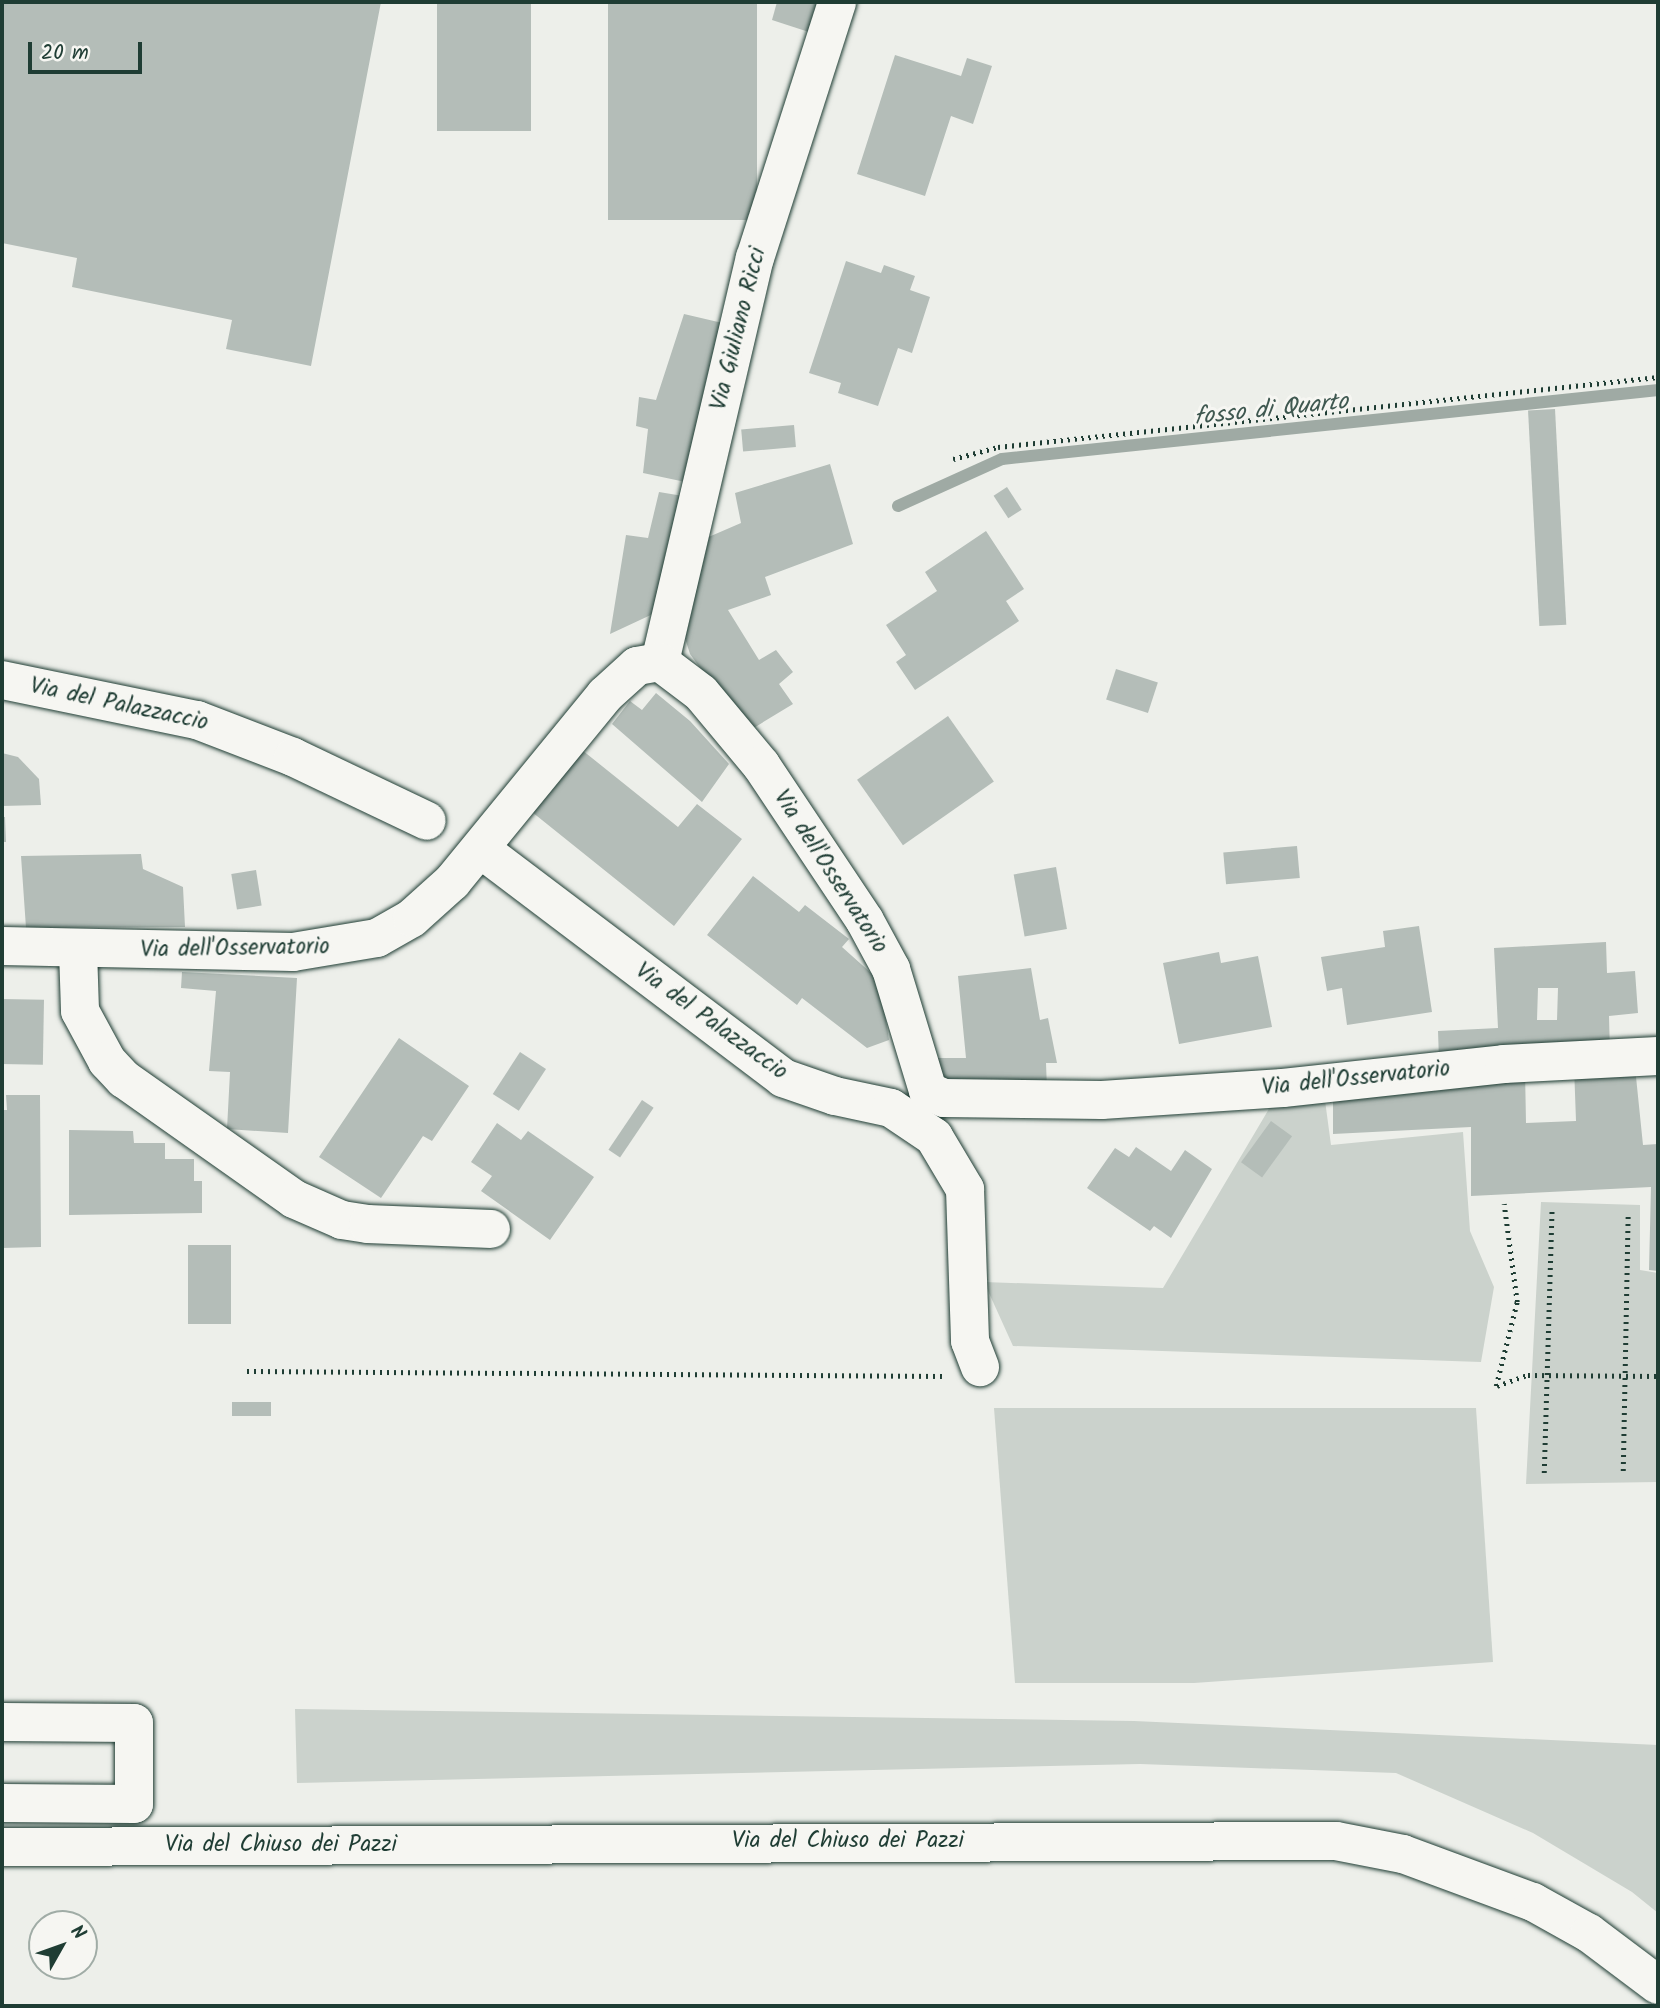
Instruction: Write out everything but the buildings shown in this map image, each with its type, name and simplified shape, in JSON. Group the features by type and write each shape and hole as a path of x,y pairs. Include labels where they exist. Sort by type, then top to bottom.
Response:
{"street":[{"name":"Via Giuliano Ricci","path":"660,662 755,258 837,2"},
{"name":"Via dell'Osservatorio","path":"2,946 78,950 293,951 353,945 377,938 412,918 481,850 605,695 637,666 660,662 701,693 761,765 865,921 891,969 928,1091 944,1098 1102,1100 1283,1088 1504,1064 1658,1056"},
{"name":"Via del Palazzaccio","path":"2,680 197,720 293,757 427,821"},
{"name":"Via del Palazzaccio","path":"481,850 783,1079 835,1096 891,1108 934,1137 965,1189 970,1341 980,1367"},
{"path":"78,950 80,1011 107,1061 124,1079 294,1199 342,1220 368,1224 491,1229"},
{"path":"2,1723 134,1723 134,1804 2,1803"},
{"name":"Via del Chiuso dei Pazzi","path":"2,1847 1336,1841 1415,1858 1533,1902 1589,1934 1658,1985"}],"path":[{"path":"953,459 1011,446 1658,377"},
{"path":"1504,1204 1517,1302 1496,1386 1528,1375 1658,1376"},
{"path":"1544,1473 1552,1210"},
{"path":"1623,1471 1627,1376 1628,1216"},
{"path":"247,1371 934,1378 980,1367"}],"shaded area":[{"path":"1324,1093 1331,1145 1463,1132 1470,1231 1494,1287 1481,1362 1013,1346 984,1282 1163,1288 1273,1102"},
{"path":"1541,1202 1640,1205 1640,1270 1658,1273 1658,1482 1526,1484"},
{"path":"994,1408 1476,1408 1493,1662 1194,1683 1015,1683"},
{"path":"295,1709 1134,1721 1658,1745 1658,1913 1632,1892 1533,1833 1396,1773 1140,1764 297,1783"}],"waterway":[{"name":"fosso di Quarto","path":"898,506 1002,459 1658,390"}]}
